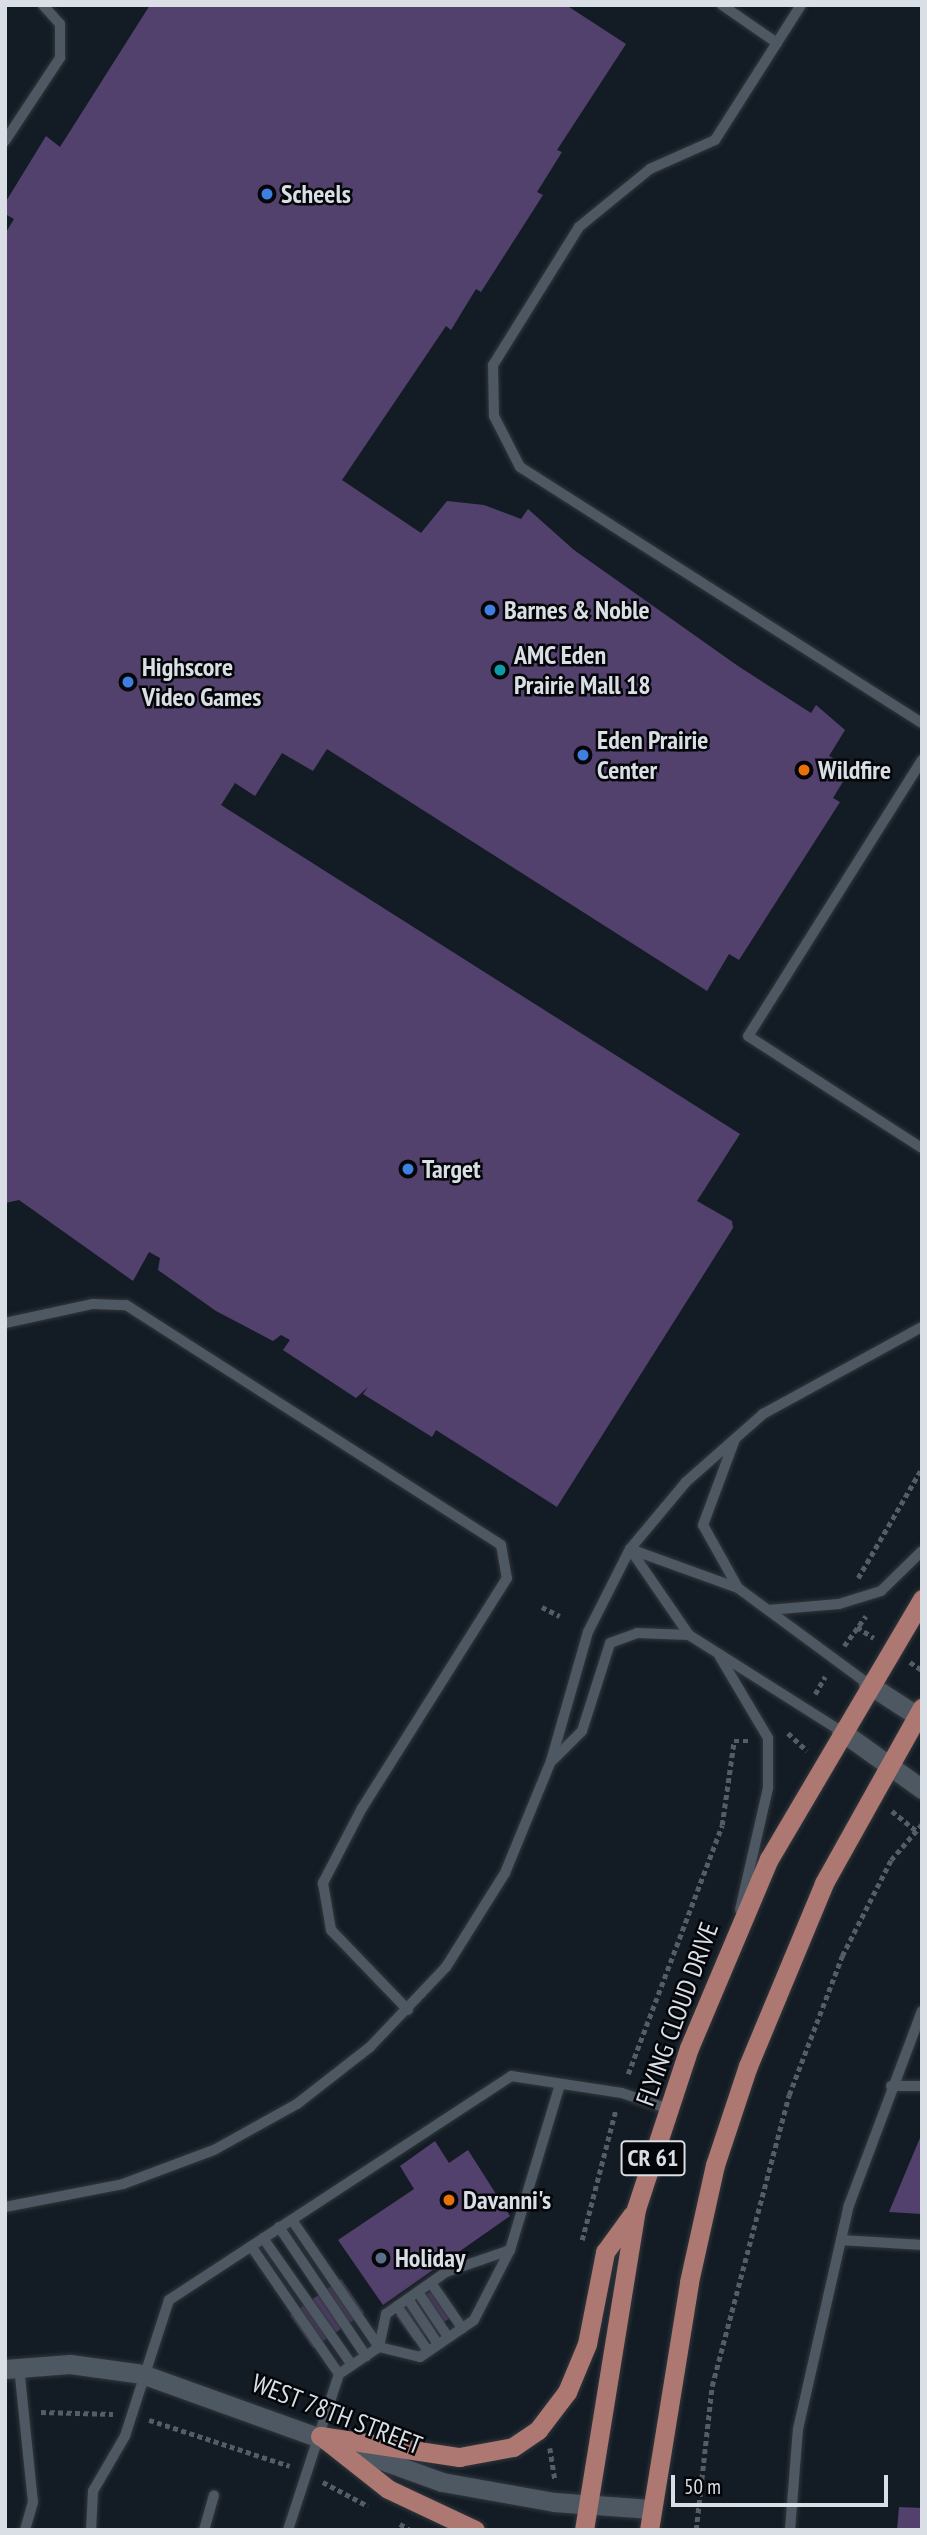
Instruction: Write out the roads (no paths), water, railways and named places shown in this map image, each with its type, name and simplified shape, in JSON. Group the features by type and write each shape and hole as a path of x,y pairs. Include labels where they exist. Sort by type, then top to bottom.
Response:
{"main road":[{"name":"FLYING CLOUD DRIVE","path":"584,2530 636,2209 669,2109 736,1929 841,1731 922,1599"},
{"name":"CR 61","path":"649,2530 715,2165 786,1969 886,1764 920,1714"},
{"path":"320,2436 459,2457 513,2447 538,2430 567,2392 587,2344 605,2252 636,2209"},
{"path":"320,2436 388,2489 475,2530"}],"street":[{"path":"868,1684 920,1714"},
{"path":"841,1731 922,1789"},
{"name":"WEST 78TH STREET","path":"12,2368 70,2364 142,2374 442,2482 587,2504 651,2509"}],"lane":[{"path":"5,141 60,58 60,24 43,5"},
{"path":"722,5 777,43"},
{"path":"801,5 715,140 650,169 579,227 493,365 494,416 520,467 922,723"},
{"path":"922,760 748,1036 922,1148"},
{"path":"5,1323 93,1304 126,1305 485,1532 505,1551 507,1578 362,1808 323,1883 331,1930 408,2010"},
{"path":"5,2207 123,2184 214,2150 329,2081 408,2010 446,1967 505,1873 551,1762 588,1632 630,1549 686,1482 735,1438 797,1391 922,1328"},
{"path":"735,1438 703,1525 738,1588"},
{"path":"630,1549 738,1588 868,1684"},
{"path":"630,1549 690,1635 720,1657 841,1731"},
{"path":"768,1610 872,1594 900,1576 922,1551"},
{"path":"551,1762 582,1731 610,1643 637,1633 690,1635"},
{"path":"720,1657 765,1726 771,1768 736,1929"},
{"path":"790,2530 798,2429 841,2241 891,2086 922,2011"},
{"path":"91,2530 93,2491 131,2416 142,2374 169,2300 512,2076 622,2093 669,2109"},
{"path":"292,2220 379,2347 420,2357 474,2320 510,2250 560,2084"},
{"path":"891,2086 922,2086"},
{"path":"279,2227 366,2356"},
{"path":"263,2238 352,2365"},
{"path":"841,2241 922,2245"},
{"path":"251,2246 340,2374"},
{"path":"288,2530 340,2374 379,2347 386,2314 431,2283 510,2250"},
{"path":"431,2283 462,2328"},
{"path":"418,2292 443,2340"},
{"path":"408,2299 443,2340"},
{"path":"397,2306 428,2351"},
{"path":"12,2368 25,2413 33,2502 25,2530"},
{"path":"204,2530 214,2495"}],"place":[{"name":"Scheels","path":"267,194"},
{"name":"Barnes & Noble","path":"490,610"},
{"name":"AMC Eden Prairie Mall 18","path":"500,670"},
{"name":"Highscore Video Games","path":"128,682"},
{"name":"Eden Prairie Center","path":"583,755"},
{"name":"Wildfire","path":"804,770"},
{"name":"Target","path":"408,1169"},
{"name":"Davanni's","path":"449,2200"},
{"name":"Holiday","path":"381,2258"}]}
